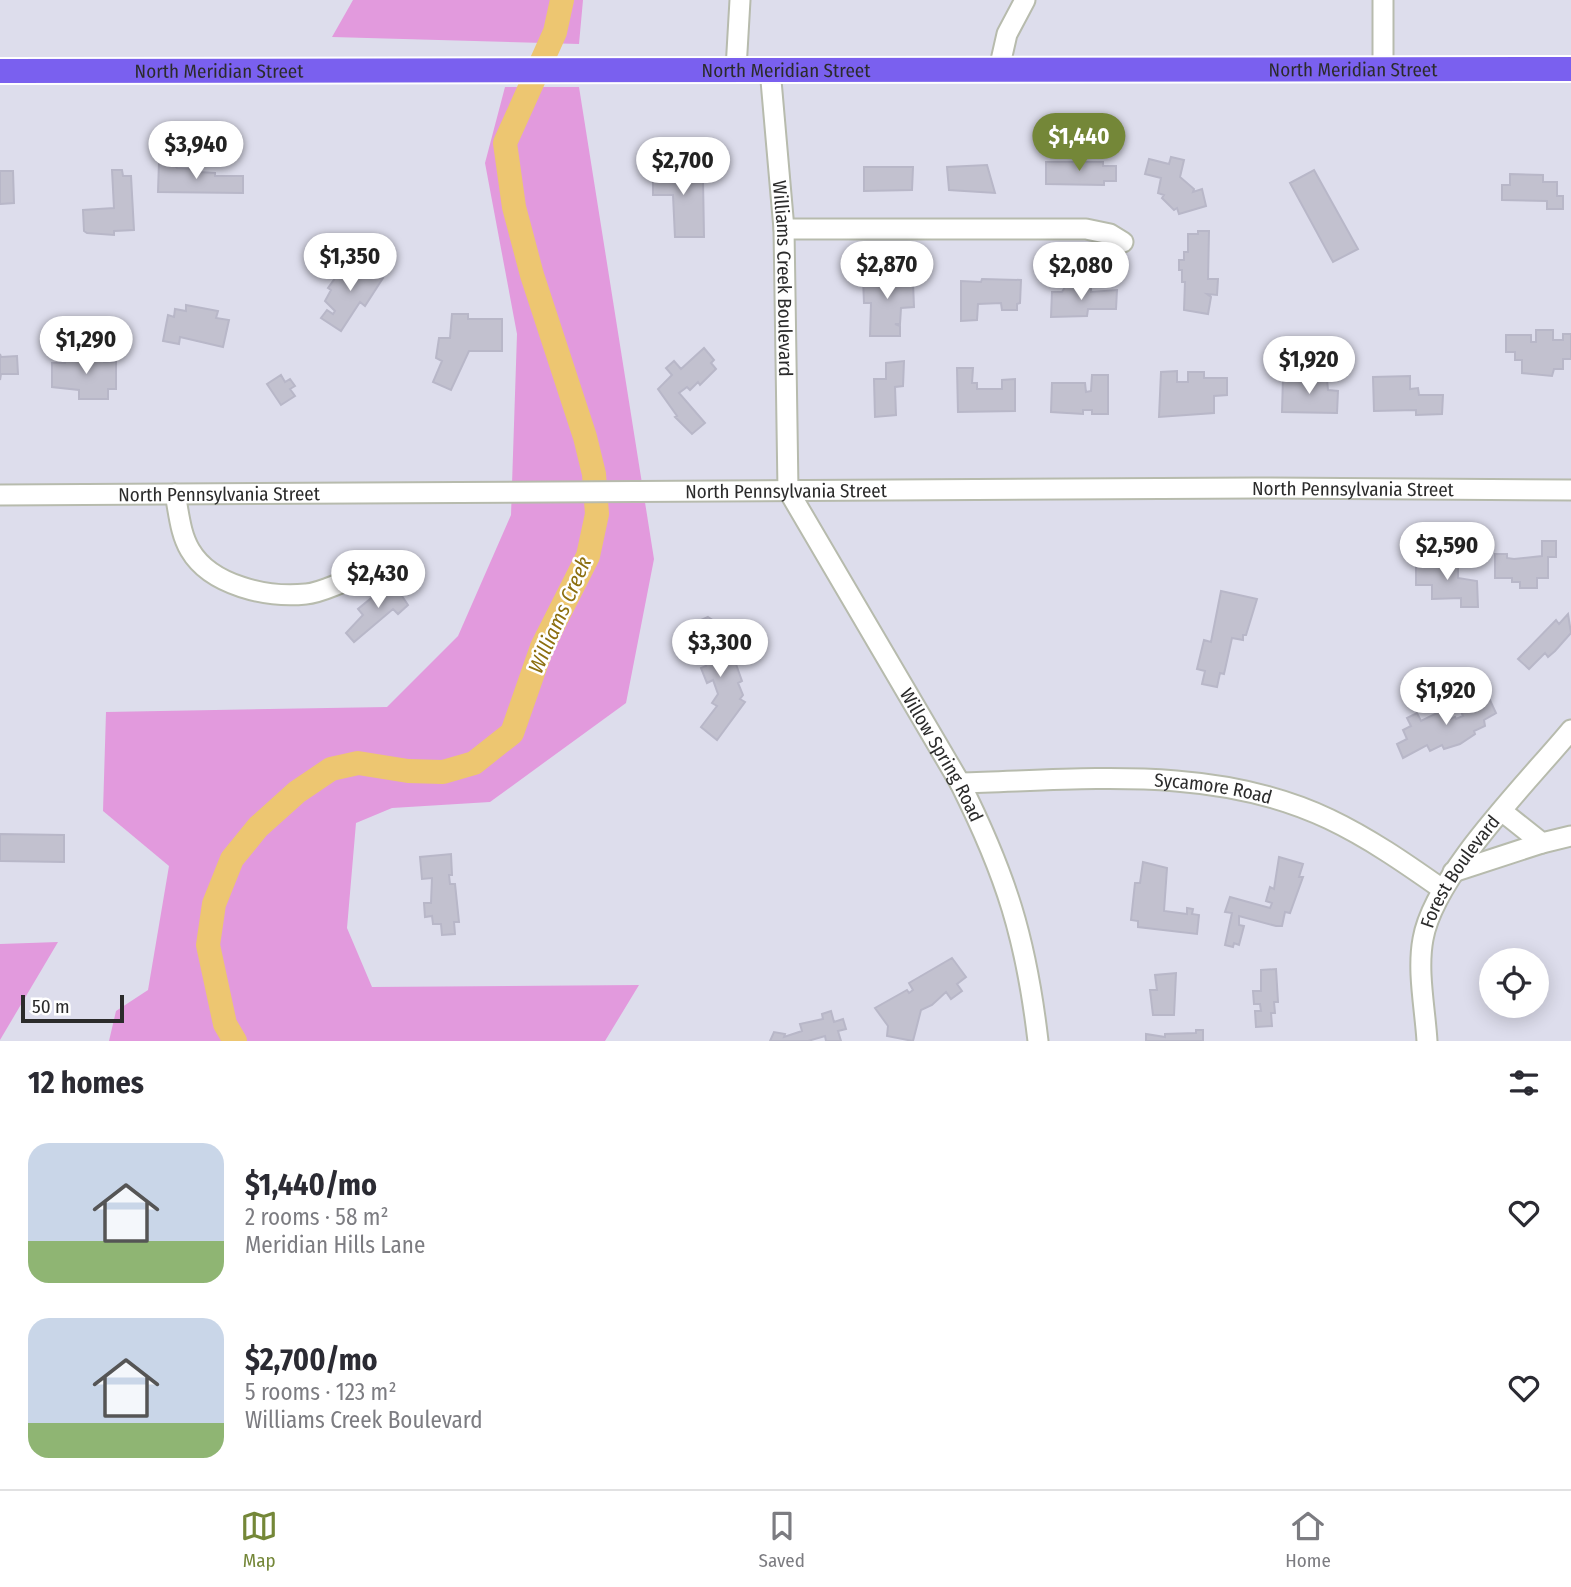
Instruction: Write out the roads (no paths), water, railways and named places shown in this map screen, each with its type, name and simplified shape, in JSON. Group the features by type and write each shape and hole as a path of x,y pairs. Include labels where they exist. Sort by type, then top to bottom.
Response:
{"main road":[{"name":"North Meridian Street","path":"0,71 1571,69"}],"street":[{"path":"736,69 740,0"},
{"path":"999,69 1007,34 1025,0"},
{"path":"1382,69 1383,0"},
{"name":"Williams Creek Boulevard","path":"770,69 784,229 788,490"},
{"path":"784,229 1086,229 1101,231 1123,242"},
{"name":"North Pennsylvania Street","path":"0,495 788,490 1571,490"},
{"name":"Willow Spring Road","path":"788,490 960,783 996,859 1016,916 1027,963 1038,1041"},
{"path":"176,494 184,537 192,553 204,567 222,579 247,588 284,594 308,594 347,581"},
{"name":"Forest Boulevard","path":"1427,1041 1422,950 1426,926 1447,881 1571,730"},
{"name":"Sycamore Road","path":"960,783 1154,778 1243,790 1327,818 1447,881"},
{"path":"1503,812 1542,843"},
{"path":"1447,881 1542,843 1571,836"}],"waterway":[{"name":"Williams Creek","path":"235,1041 225,1024 208,945 214,904 232,859 258,827 297,792 331,769 358,763 408,771 443,772 474,763 512,733 542,647 588,556 597,514 594,474 585,437 532,275 514,207 505,143 555,32 562,0"}]}
